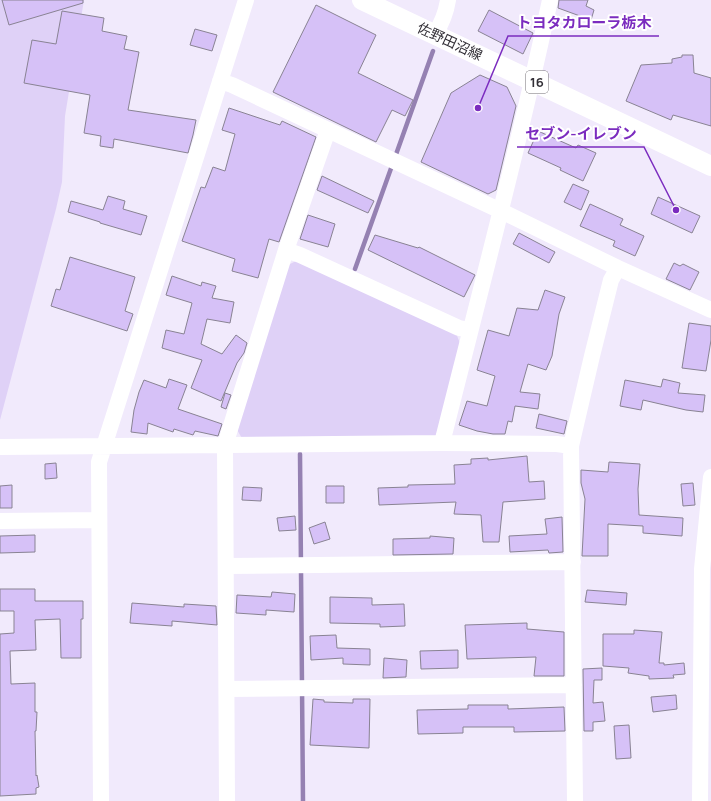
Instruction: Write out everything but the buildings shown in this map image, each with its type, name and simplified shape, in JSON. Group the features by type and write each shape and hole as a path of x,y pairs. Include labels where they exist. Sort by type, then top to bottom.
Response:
{"main road":[{"name":"佐野田沼線","path":"362,0 533,80 711,166"}],"street":[{"path":"101,801 99,462 246,0"},
{"path":"435,34 445,15 448,0"},
{"path":"442,443 533,80 550,0"},
{"path":"220,81 232,85 501,211 618,268 711,310"},
{"path":"227,801 225,445 286,250 328,130"},
{"path":"286,250 459,328 470,330"},
{"path":"575,801 571,446 604,310 612,280 618,268"},
{"path":"0,447 442,443 557,444 571,446"},
{"path":"700,801 702,569 711,477"},
{"path":"0,520 99,520"},
{"path":"226,566 573,562"},
{"path":"227,689 574,685"}],"shaded area":[{"path":"0,0 84,0 65,116 62,182 0,420"},
{"path":"298,260 456,333 461,346 441,431 431,440 243,440 236,428 288,265"}],"waterway":[{"path":"355,269 433,51"},
{"path":"300,454 303,801"}],"place":[{"name":"トヨタカローラ栃木","path":"478,108"},
{"name":"セブン-イレブン","path":"676,210"}]}
